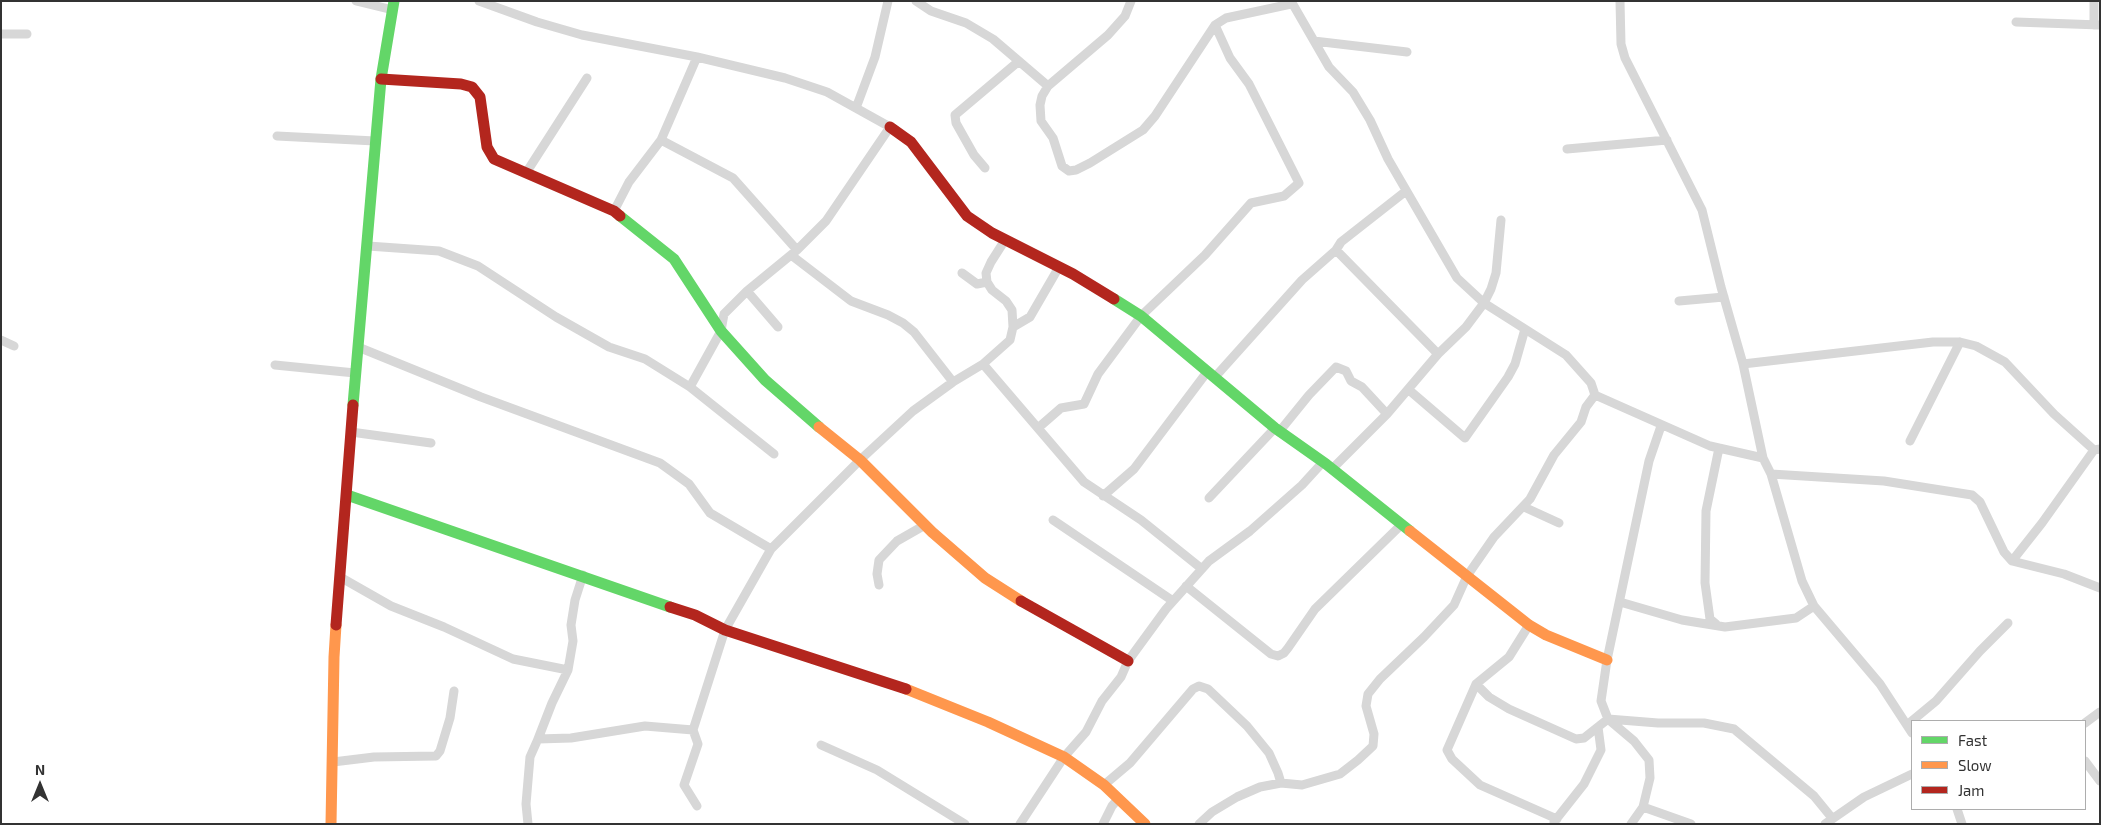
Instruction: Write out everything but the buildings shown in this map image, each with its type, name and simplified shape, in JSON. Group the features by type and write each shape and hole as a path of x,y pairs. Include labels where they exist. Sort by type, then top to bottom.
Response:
{"street":[{"path":"331,824 334,657 350,432 368,246 375,141 382,79 394,6 356,1"},
{"path":"479,1 536,22 582,35 697,57 786,78 827,92 890,127 911,142 952,198 968,216 1005,240 1060,267 1141,316 1277,430 1328,465 1529,625 1546,635 1607,660"},
{"path":"856,108 875,57 888,1"},
{"path":"916,1 931,11 966,24 994,39 1048,86"},
{"path":"1131,1 1125,16 1108,35 1048,86 1042,96 1040,105 1041,121 1053,138 1062,166 1069,171 1076,170 1143,130 1155,116 1215,25 1226,18 1291,3 1329,67 1353,92 1370,120 1388,159 1457,278 1484,303 1566,355 1591,383 1595,395 1661,426 1719,448 1763,458"},
{"path":"1620,1 1621,44 1625,58 1702,210 1743,364 1763,458 1771,474 1802,581 1814,606 1880,684 1910,729"},
{"path":"2016,22 2097,25 2094,1"},
{"path":"1038,428 1061,408 1084,404 1098,374 1141,316 1206,255 1251,203 1284,196 1300,183 1249,84 1230,58 1215,25"},
{"path":"1,34 27,34"},
{"path":"1314,41 1406,52"},
{"path":"614,211 629,182 661,140 697,57"},
{"path":"985,168 974,155 956,123 955,115 1019,61"},
{"path":"526,173 587,78"},
{"path":"382,79 461,84 472,87 480,97 490,154 494,159 614,211 674,259 721,331 765,380 811,421 860,460 925,525 985,578 1026,604 1128,661"},
{"path":"690,387 721,331 724,314 747,290 794,253 826,221 836,203 890,127"},
{"path":"277,136 375,141"},
{"path":"661,140 733,178 794,253 851,301 888,315 903,323 914,332 953,382"},
{"path":"1567,149 1667,140"},
{"path":"1103,496 1134,469 1211,375 1302,280 1336,250 1341,242 1406,190"},
{"path":"1020,824 1064,757 1086,732 1102,700 1121,677 1128,661 1186,586 1209,561 1250,531 1387,414 1438,354 1466,327 1484,303 1491,289 1496,273 1501,220"},
{"path":"697,806 684,785 698,744 693,730 725,630 771,550 860,460 913,411 953,382 983,364 1010,340 1013,327 1012,310 1006,301 992,290 986,282 986,273 1005,240"},
{"path":"368,246 439,251 478,266 556,317 609,347 645,360 690,387 774,454"},
{"path":"1336,250 1438,354"},
{"path":"1013,327 1030,317 1060,267"},
{"path":"962,273 977,284 986,282"},
{"path":"747,290 778,327"},
{"path":"1679,301 1724,297"},
{"path":"1012,310 1030,317"},
{"path":"1408,390 1464,438 1508,377 1515,364 1525,329"},
{"path":"1,340 14,346"},
{"path":"1743,364 1933,342 1960,342 1976,346 2005,362 2054,414 2097,450 2012,561"},
{"path":"1910,441 1960,342"},
{"path":"358,347 481,397 660,463 689,484 710,514 771,550"},
{"path":"983,364 1084,482 1141,520 1202,569"},
{"path":"275,365 355,373"},
{"path":"1209,498 1336,367 1346,371 1352,381 1362,387 1387,414"},
{"path":"1199,824 1237,796 1260,787 1280,783 1302,785 1340,774 1372,746 1374,734 1366,706 1368,694 1380,679 1424,638 1454,605 1467,576 1494,537 1524,507 1546,473 1554,455 1580,422 1586,407 1595,395"},
{"path":"1632,824 1643,807 1650,778 1649,760 1634,741 1608,719 1601,701 1607,660 1649,461 1661,426"},
{"path":"350,432 431,443"},
{"path":"1716,624 1710,619 1705,583 1706,511 1719,448"},
{"path":"1771,474 1884,481 1972,495 1980,502 2004,552 2012,561 2064,574 2100,588"},
{"path":"347,495 583,575 695,615 725,630 902,687 988,722 1064,757 1104,785 1145,824"},
{"path":"1524,507 1559,523"},
{"path":"1053,520 1173,601"},
{"path":"879,585 877,574 879,560 897,541 925,525"},
{"path":"1186,586 1271,654 1278,656 1284,653 1316,609 1401,525"},
{"path":"528,824 526,804 530,757 568,670 573,641 571,625 575,600 583,575"},
{"path":"340,577 391,606 444,627 513,659 568,670"},
{"path":"1620,602 1682,620 1725,626 1796,618 1814,606"},
{"path":"1918,720 1980,651 2008,623"},
{"path":"1529,625 1509,657 1476,684 1447,750 1452,759 1480,785 1555,821 1584,784 1601,750 1598,727"},
{"path":"1476,684 1489,697 1509,709 1576,739 1584,738 1608,719 1658,723 1704,723 1734,729 1814,796 1829,821 1864,798 1911,774"},
{"path":"1104,785 1130,763 1193,689 1199,686 1208,689 1247,726 1270,753 1280,783"},
{"path":"333,762 374,757 439,755 450,718 454,691"},
{"path":"2086,722 2100,712"},
{"path":"538,739 571,738 645,726 693,730"},
{"path":"821,745 876,770 964,824"},
{"path":"2086,762 2100,781"},
{"path":"1103,824 1112,806 1118,799"},
{"path":"1643,807 1691,824"},
{"path":"1957,810 1962,824"}],"traffic: fast":[{"path":"353,405 381,79 394,1"},
{"path":"620,216 674,259 721,331 765,380 819,427"},
{"path":"1114,299 1141,316 1275,428 1326,464 1410,531"},
{"path":"347,495 670,607"}],"traffic: slow":[{"path":"819,427 860,460 932,532 985,578 1021,601"},
{"path":"1410,531 1529,625 1546,635 1607,660"},
{"path":"331,824 336,625"},
{"path":"906,689 988,722 1064,757 1104,785 1145,824"}],"traffic: jam":[{"path":"381,79 461,84 472,87 480,97 487,147 494,159 614,211 620,216"},
{"path":"890,127 911,142 967,216 992,233 1073,274 1114,299"},
{"path":"336,625 353,405"},
{"path":"1021,601 1128,661"},
{"path":"670,607 695,615 725,630 906,689"}]}
